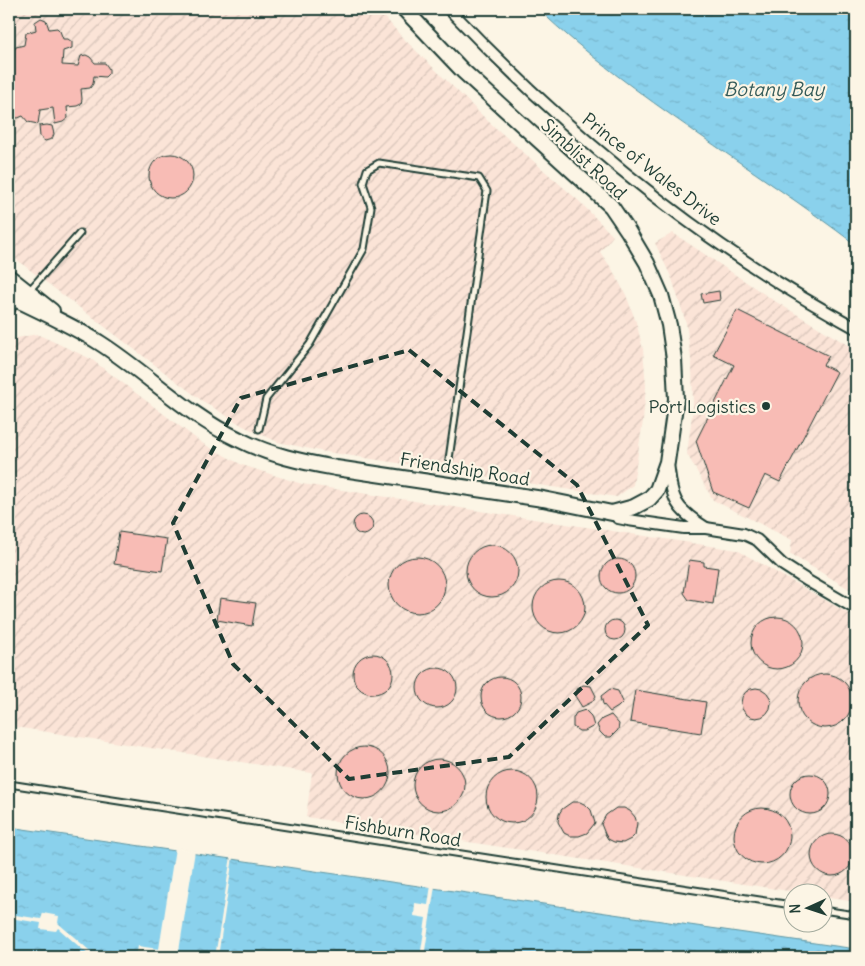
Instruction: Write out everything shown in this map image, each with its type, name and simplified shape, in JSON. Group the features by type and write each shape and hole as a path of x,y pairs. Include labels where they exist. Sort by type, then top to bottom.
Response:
{"street":[{"name":"Simblist Road","path":"404,9 463,70 611,206 647,263 661,295 669,324 674,359 676,399 667,462 657,490 649,499 634,507 612,513"},
{"name":"Prince of Wales Drive","path":"449,9 532,92 629,176 700,229 775,280 856,328"},
{"name":"Friendship Road","path":"9,277 15,298 78,331 121,357 207,422 237,439 271,453 336,468 543,499 612,513 618,518 628,520 744,534 757,540 783,564 808,581 856,609"},
{"name":"Simblist Road","path":"667,462 671,492 678,506 684,514 706,528"}],"lane":[{"path":"259,429 266,399 310,344 364,249 371,206 363,183 366,170 379,163 480,178 487,191 449,459"},
{"path":"15,298 80,233"},
{"name":"Fishburn Road","path":"9,784 782,903"},
{"path":"832,911 856,915"}],"highlighted area":[{"path":"409,350 577,485 648,625 509,757 349,779 233,664 173,523 241,398"}],"shaded area":[{"path":"9,9 378,9 401,36 489,122 580,202 613,236 600,252 626,295 636,322 643,349 646,386 643,421 633,485 617,497 320,451 278,442 243,426 201,400 9,254"},
{"path":"673,233 773,300 856,350 856,593 790,554 792,540 713,500 687,454 693,407 692,366 686,323 672,279 655,243"},
{"path":"37,334 91,359 202,443 242,465 302,484 737,550 856,618 856,902 832,898 832,884 782,884 782,890 306,817 312,773 9,726 9,343 12,339"}],"water":[{"name":"Botany Bay","path":"538,9 856,9 856,245 654,103 575,42"},
{"path":"9,827 856,949 856,957 9,957"}],"pier":[{"path":"175,848 195,851 179,951 215,957 136,957 138,946 159,949"},
{"path":"231,856 233,857 218,957 215,957"},
{"path":"431,885 435,886 424,957 420,957 426,918 414,916 415,903 428,905"},
{"path":"43,913 59,916 58,923 97,957 91,957 58,928 56,931 40,929 41,923 9,918 9,914 41,919"}],"building":[{"path":"41,18 46,20 49,29 57,28 63,39 68,39 72,42 72,48 63,51 62,65 78,66 81,56 86,55 95,63 105,63 109,69 109,73 105,77 94,76 93,84 90,88 81,89 81,104 67,107 68,118 63,122 55,124 53,108 40,110 38,124 28,122 23,116 18,118 9,117 9,59 14,58 16,47 24,45 26,33 36,30 35,22"},
{"path":"39,126 52,126 54,134 52,139 45,141 40,137"},
{"path":"167,154 175,154 187,160 193,176 187,192 175,198 167,198 155,192 149,180 149,172 155,160"},
{"path":"719,291 720,300 703,303 701,294"},
{"name":"Port Logistics","path":"737,310 829,356 823,365 837,372 780,482 765,475 749,508 713,492 696,441 734,365 713,355"},
{"path":"363,515 370,518 373,525 370,532 363,535 356,532 353,525 356,518"},
{"path":"119,532 167,539 162,571 114,564"},
{"path":"487,545 497,545 511,552 518,566 518,576 511,590 497,597 487,597 477,593 470,586 466,576 466,566 470,556 477,549"},
{"path":"411,557 423,557 433,561 441,569 445,585 441,601 433,609 423,613 411,613 401,609 393,601 389,591 389,579 393,569 401,561"},
{"path":"618,559 625,560 630,564 634,569 634,583 630,588 625,592 618,593 611,592 606,588 602,583 601,576 602,569 606,564 611,560"},
{"path":"689,560 704,562 704,566 718,568 713,604 689,600 684,593"},
{"path":"554,581 564,581 578,588 585,602 585,612 578,626 564,633 554,633 544,629 537,622 533,612 533,602 537,592 544,585"},
{"path":"220,598 256,603 252,626 217,620"},
{"path":"772,617 782,617 796,624 803,638 803,648 796,662 782,669 772,669 762,665 755,658 751,648 751,638 755,628 762,621"},
{"path":"615,620 622,623 625,630 622,637 615,640 608,637 605,630 608,623"},
{"path":"377,654 384,657 390,663 393,674 392,682 384,691 377,694 369,694 362,691 354,682 353,670 356,663 365,655"},
{"path":"441,668 448,671 454,677 457,688 456,696 448,705 441,708 433,708 426,705 418,696 417,684 420,677 429,669"},
{"path":"825,674 835,676 844,682 850,691 852,701 850,711 844,720 835,726 825,728 815,726 806,720 800,711 798,701 800,691 806,682 815,676"},
{"path":"505,677 512,680 518,686 521,697 520,705 512,714 505,717 497,717 490,714 482,705 481,693 484,686 493,678"},
{"path":"583,685 591,686 596,696 592,702 582,707 575,696 577,689"},
{"path":"756,688 767,692 771,703 767,714 756,718 745,714 741,703 745,692"},
{"path":"610,689 618,691 623,702 610,712 603,704 601,696"},
{"path":"635,690 706,702 701,733 630,722"},
{"path":"585,710 591,716 594,726 585,731 579,731 573,727 573,718 576,713"},
{"path":"611,715 619,724 618,730 611,737 605,737 597,725 602,719"},
{"path":"359,747 369,747 383,754 390,768 390,778 383,792 369,799 359,799 349,795 342,788 338,778 338,768 342,758 349,751"},
{"path":"434,759 444,759 458,766 465,780 465,790 458,804 444,811 434,811 424,807 417,800 413,790 413,780 417,770 424,763"},
{"path":"507,771 517,771 531,778 538,792 538,802 531,816 517,823 507,823 497,819 490,812 486,802 486,792 490,782 497,775"},
{"path":"814,774 821,777 827,783 830,794 829,802 821,811 814,814 806,814 799,811 791,802 790,790 793,783 802,775"},
{"path":"572,802 580,802 586,805 591,810 595,823 587,833 579,836 570,836 564,833 558,822 562,809"},
{"path":"616,808 624,808 630,811 637,823 635,835 623,843 608,839 601,824 606,815"},
{"path":"756,808 768,808 778,812 786,820 790,836 786,852 778,860 768,864 756,864 746,860 738,852 734,842 734,830 738,820 746,812"},
{"path":"832,834 847,840 853,855 847,870 832,876 817,870 811,855 817,840"}],"place":[{"name":"Port Logistics","path":"766,406"}]}
